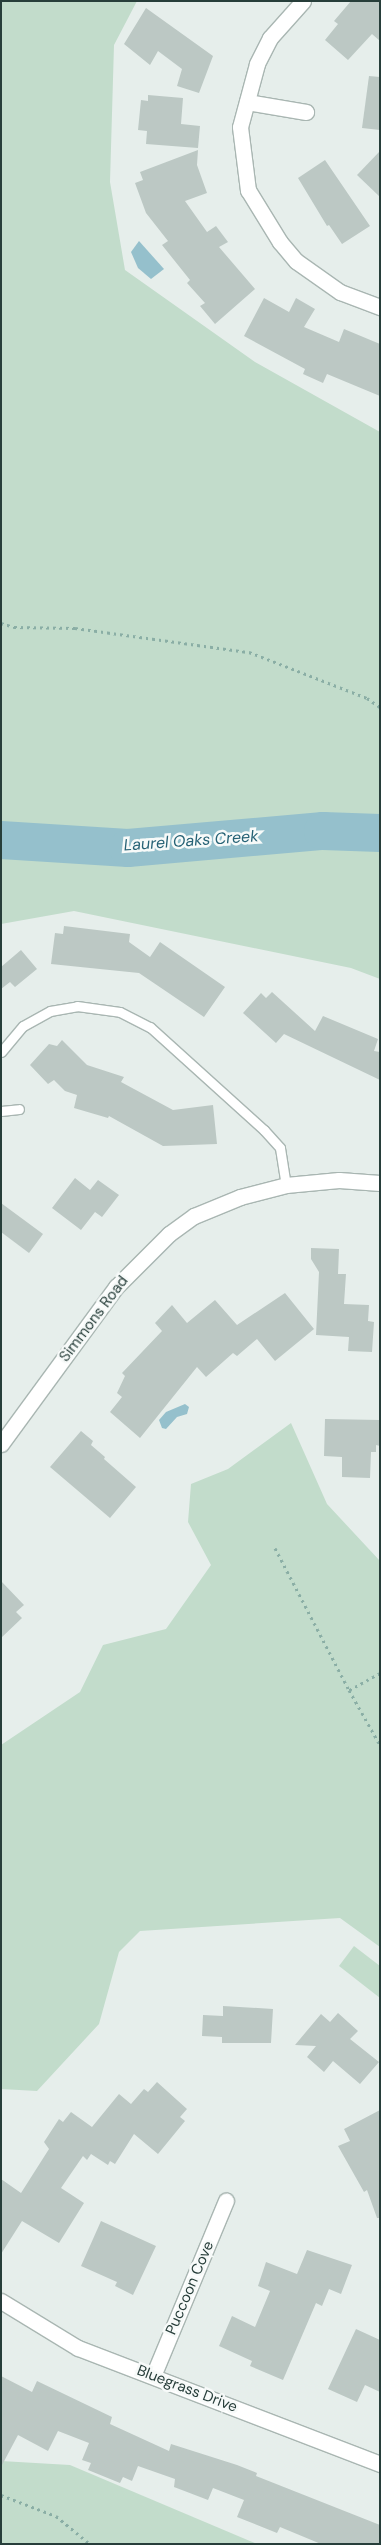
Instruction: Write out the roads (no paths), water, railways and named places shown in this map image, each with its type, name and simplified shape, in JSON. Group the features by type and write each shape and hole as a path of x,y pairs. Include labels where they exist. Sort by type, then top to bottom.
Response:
{"street":[{"path":"303,1 270,38 257,64 240,127 242,159 248,190 280,242 318,279 340,292 380,308"},
{"path":"247,102 306,112"},
{"name":"Simmons Road","path":"1,1444 116,1287 169,1234 194,1216 240,1198 286,1185 340,1180 380,1183"},
{"name":"Puccoon Cove","path":"153,2376 226,2201"},
{"name":"Bluegrass Drive","path":"1,2301 78,2348 380,2464"}],"lane":[{"path":"1,1052 23,1026 50,1011 77,1006 120,1012 150,1028 264,1130 280,1148 286,1185"},
{"path":"1,1111 19,1109"}],"water":[{"path":"139,241 164,269 151,279 138,268 131,252"},
{"path":"185,1404 189,1407 187,1414 177,1417 166,1429 162,1428 159,1420 166,1412"}],"waterway":[{"name":"Laurel Oaks Creek","path":"1,840 128,848 323,831 380,833"}]}
